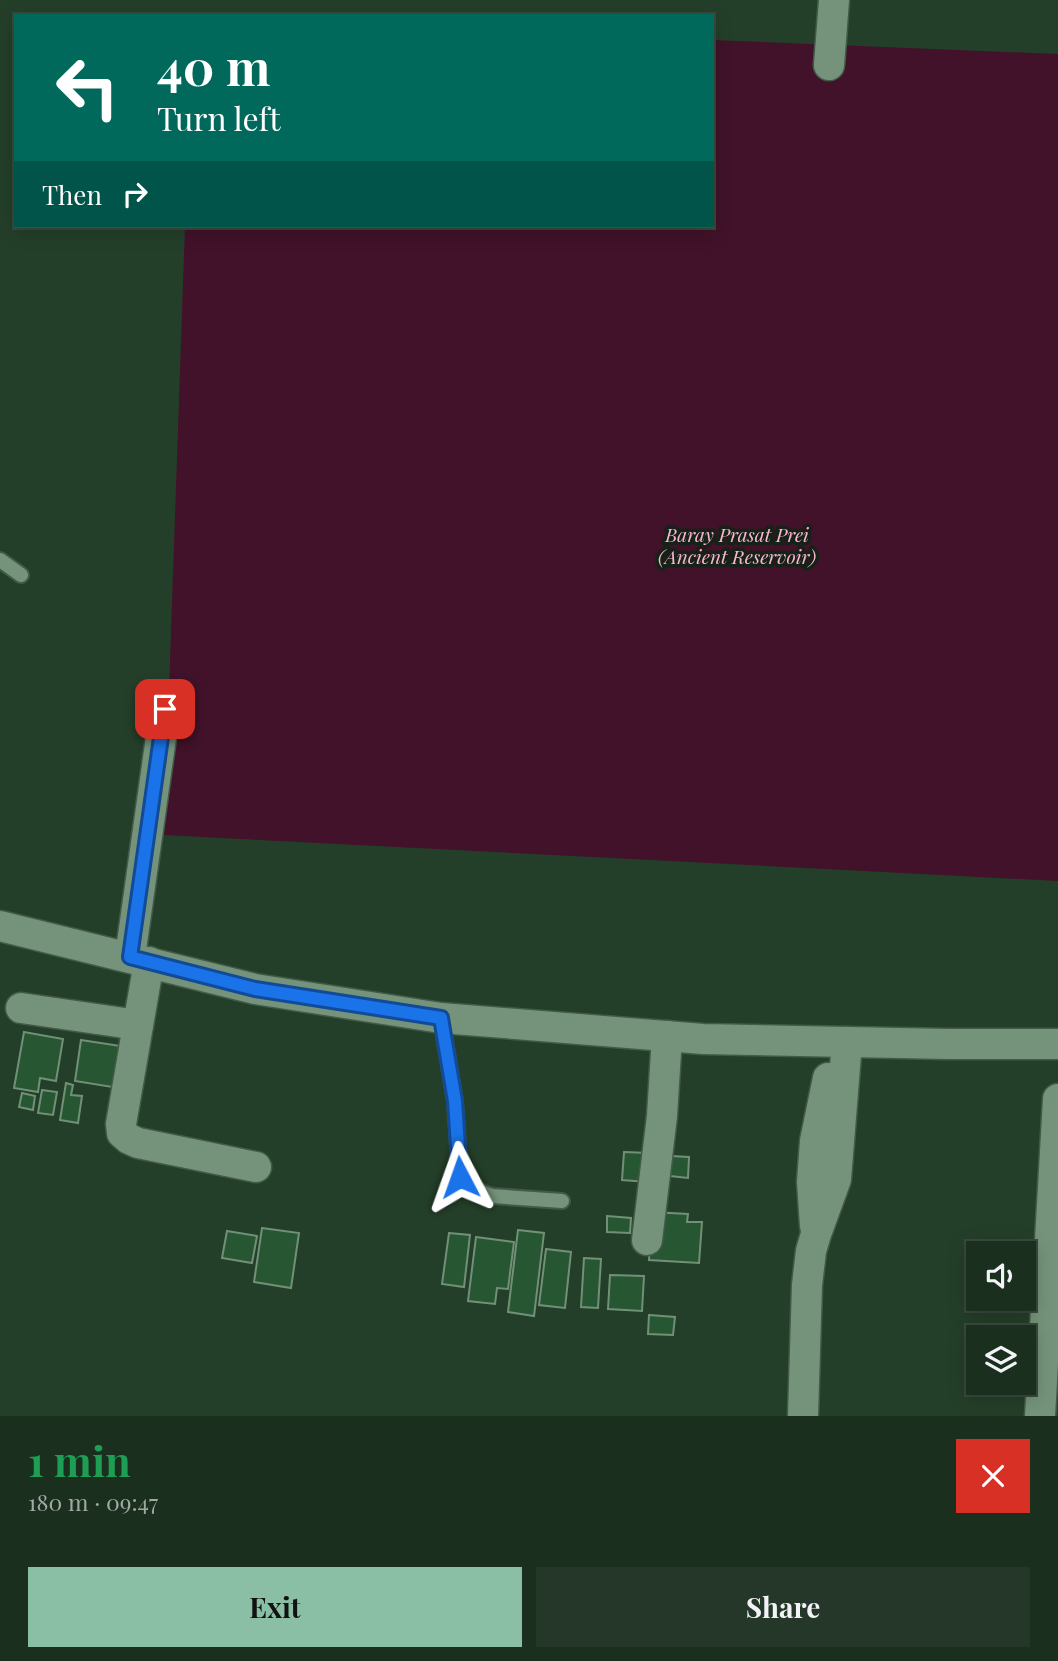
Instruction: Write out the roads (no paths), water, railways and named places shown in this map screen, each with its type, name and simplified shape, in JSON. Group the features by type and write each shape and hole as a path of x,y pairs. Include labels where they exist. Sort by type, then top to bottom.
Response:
{"street":[{"path":"830,65 834,0"},
{"path":"165,709 139,960 138,1025 121,1124 122,1133 138,1143 256,1167"},
{"path":"0,926 255,989 441,1018 703,1039 1058,1044"},
{"path":"21,1008 138,1025"},
{"path":"647,1240 661,1128 667,1036"},
{"path":"803,1416 807,1285 811,1251 836,1179 840,1041"},
{"path":"1040,1416 1058,1099"}],"lane":[{"path":"0,560 21,575"},
{"path":"441,1018 455,1101 460,1177 476,1190 492,1196 562,1201"}],"water":[{"name":"Baray Prasat Prei (Ancient Reservoir)","path":"714,40 1058,54 1058,881 164,835 185,228 714,228"}]}
